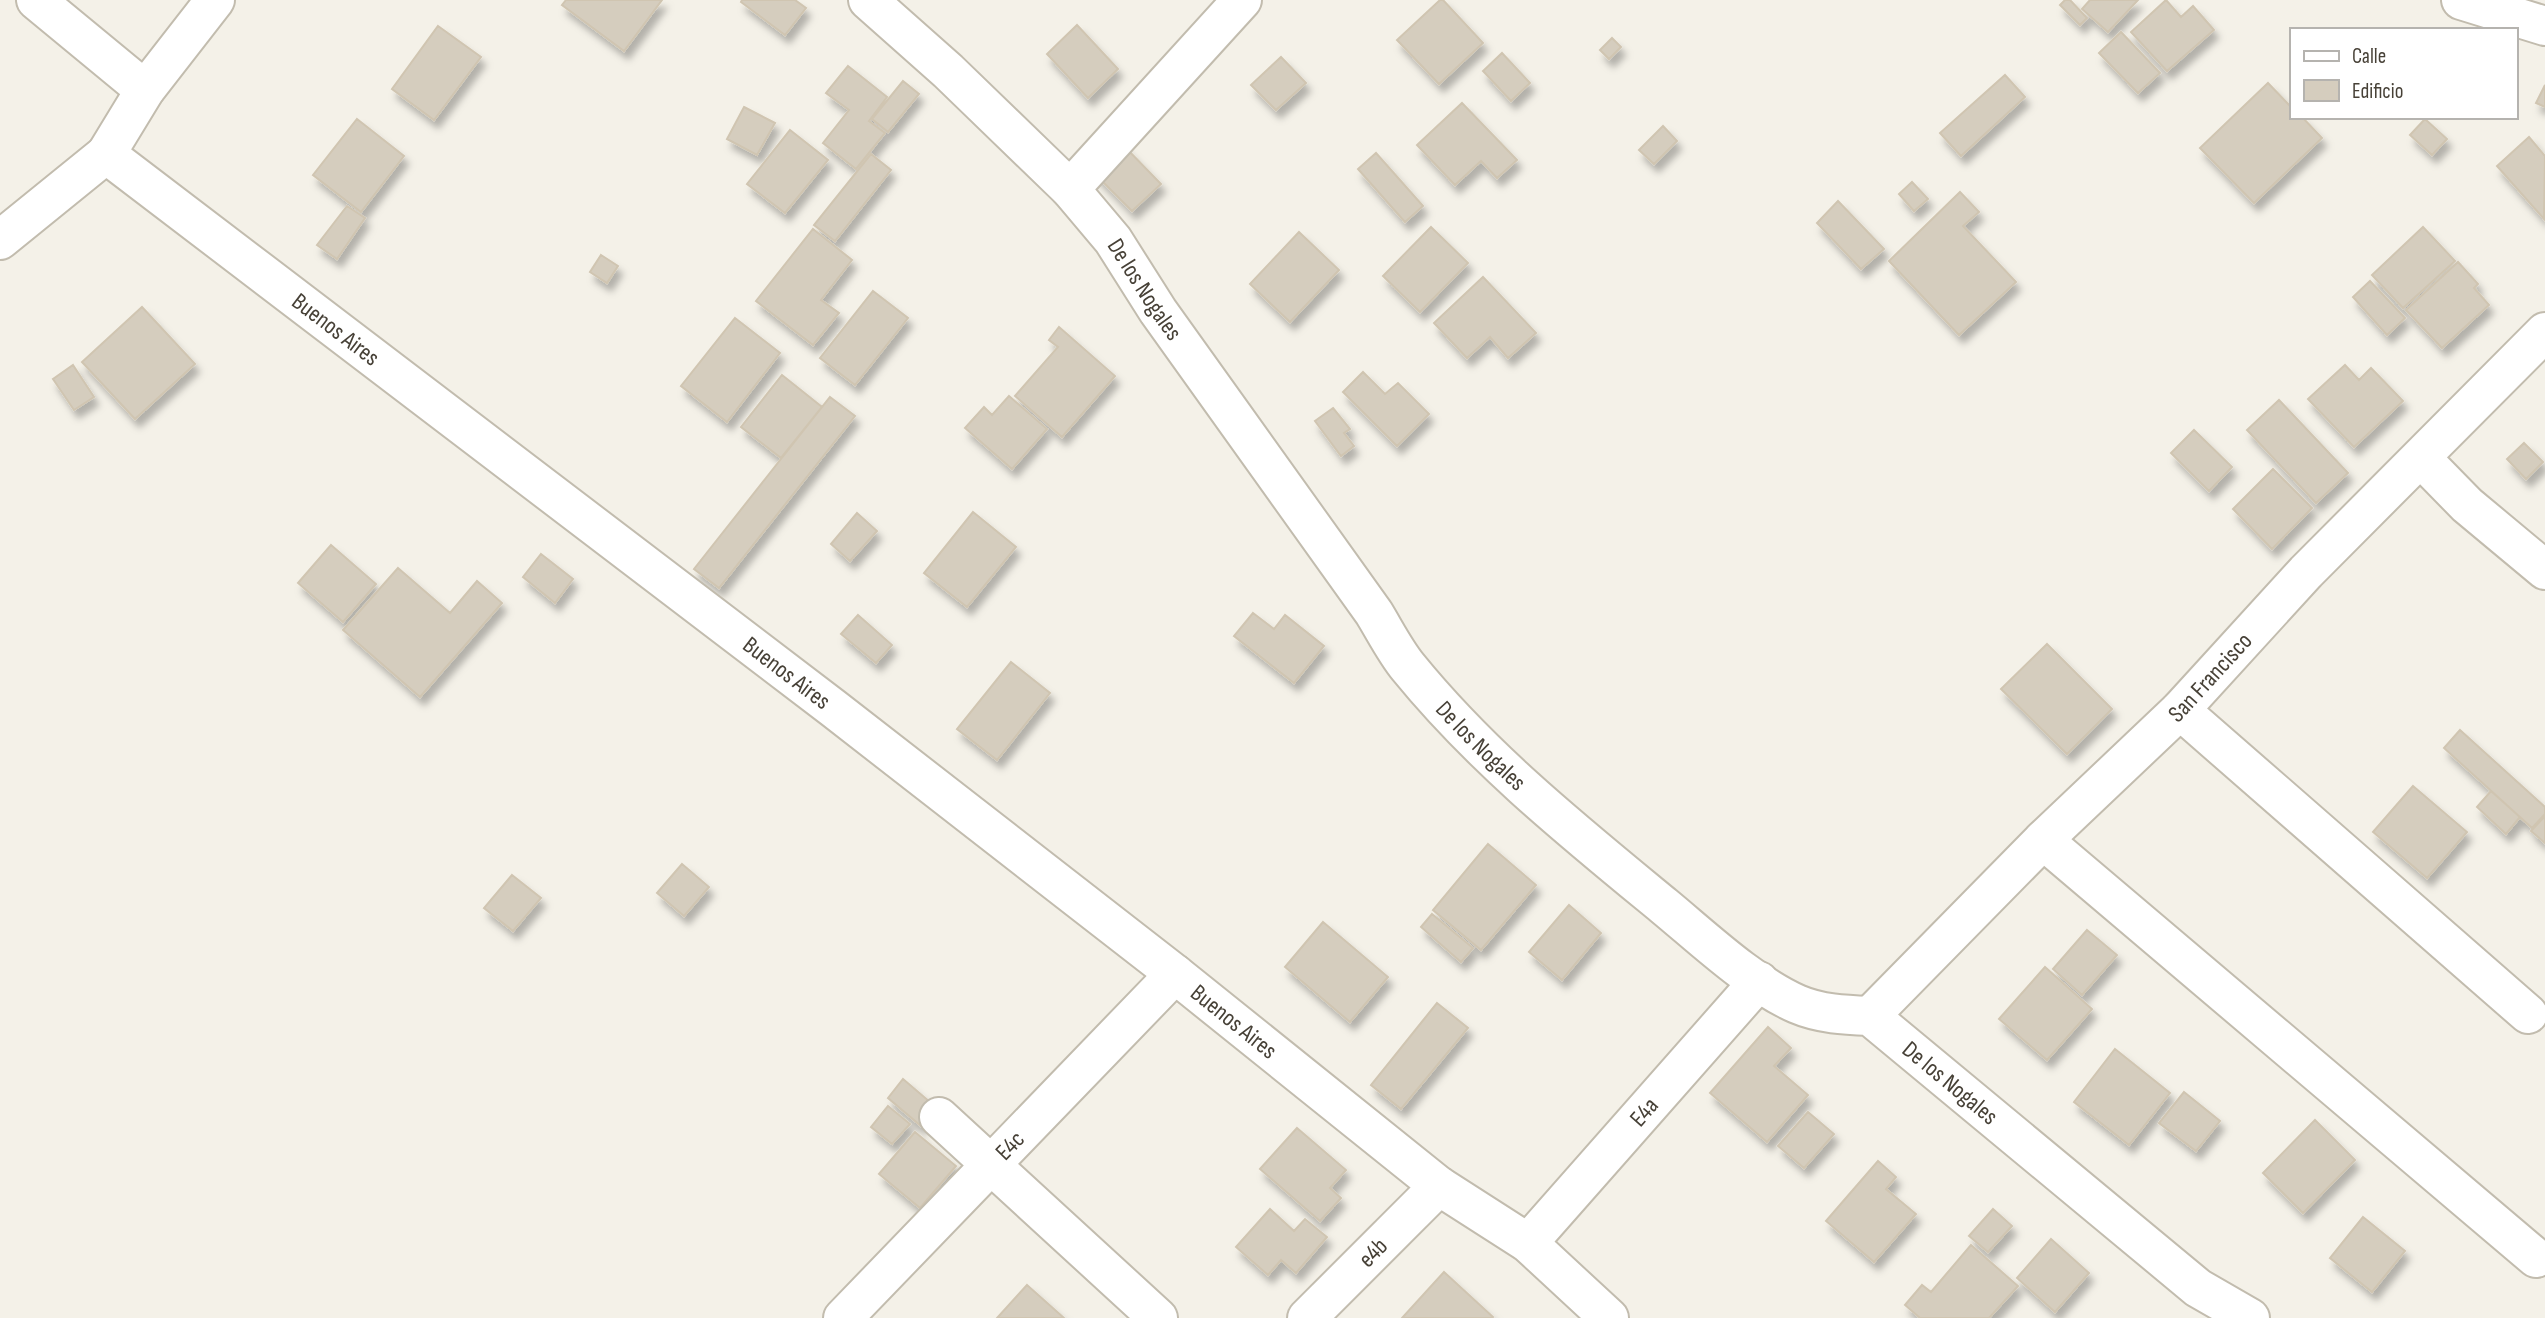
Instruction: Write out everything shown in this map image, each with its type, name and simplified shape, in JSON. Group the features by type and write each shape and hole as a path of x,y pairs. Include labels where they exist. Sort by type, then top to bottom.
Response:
{"street":[{"path":"36,0 145,90"},
{"path":"0,240 106,154 145,90 215,0"},
{"name":"De los Nogales","path":"868,0 948,71 1070,189 1113,240 1158,311 1374,613 1407,665 1497,762 1544,807 1721,953 1759,981 1794,1003 1814,1011 1870,1016 2198,1288 2250,1318"},
{"path":"1070,189 1242,0"},
{"path":"2462,0 2545,26"},
{"name":"Buenos Aires","path":"106,154 834,708 1175,974 1439,1186 1528,1243 1609,1318"},
{"name":"San Francisco","path":"1870,1016 2043,840 2180,710 2306,572 2545,332"},
{"path":"2421,458 2466,505 2545,570"},
{"path":"2180,710 2528,1014"},
{"path":"2043,840 2536,1258"},
{"name":"E4c","path":"843,1318 1175,974"},
{"name":"E4a","path":"1528,1243 1759,981"},
{"path":"939,1117 990,1164 1136,1311"},
{"name":"e4b","path":"1307,1318 1439,1186"}],"building":[{"path":"566,0 662,0 624,51 562,5"},
{"path":"795,0 806,8 785,35 741,2"},
{"path":"1443,0 1483,43 1439,84 1397,40"},
{"path":"2065,0 2070,0 2087,18 2080,25 2060,5"},
{"path":"2090,0 2138,0 2108,32 2082,9"},
{"path":"2166,0 2181,17 2193,6 2214,30 2167,71 2131,32"},
{"path":"1077,25 1118,69 1088,98 1047,54"},
{"path":"438,26 481,57 434,120 392,89"},
{"path":"2121,32 2160,73 2138,93 2099,53"},
{"path":"1612,38 1621,47 1609,59 1600,50"},
{"path":"1502,53 1530,83 1511,101 1483,71"},
{"path":"1281,57 1306,83 1276,110 1251,85"},
{"path":"848,66 887,97 869,121 885,133 856,169 823,143 849,110 826,93"},
{"path":"2005,75 2025,97 1961,156 1940,133"},
{"path":"903,81 919,94 888,132 872,119"},
{"path":"2268,83 2290,106 2290,119 2304,119 2322,138 2254,203 2200,148"},
{"path":"2545,85 2545,107 2536,103"},
{"path":"1462,103 1517,160 1497,178 1481,161 1455,185 1417,145"},
{"path":"744,107 775,123 757,155 727,139"},
{"path":"357,119 404,156 361,212 313,175"},
{"path":"2425,119 2447,139 2432,155 2410,135"},
{"path":"1663,126 1677,141 1654,164 1639,150"},
{"path":"790,130 828,160 785,213 747,184"},
{"path":"2529,137 2545,156 2544,219 2497,166"},
{"path":"1123,145 1161,184 1132,211 1094,173"},
{"path":"1376,153 1423,206 1405,222 1358,169"},
{"path":"871,154 891,170 835,241 814,225"},
{"path":"1912,182 1928,199 1914,211 1899,194"},
{"path":"1960,192 1979,212 1963,226 2016,282 1959,335 1889,261"},
{"path":"1838,201 1884,249 1861,269 1817,223"},
{"path":"347,206 365,218 337,259 317,245"},
{"path":"1431,227 1468,263 1420,312 1383,276"},
{"path":"2423,227 2455,261 2403,308 2372,275"},
{"path":"813,229 852,260 821,300 839,313 813,345 756,301"},
{"path":"1299,232 1339,270 1290,322 1250,284"},
{"path":"601,255 618,266 607,283 590,272"},
{"path":"2458,262 2478,284 2474,288 2489,305 2442,348 2406,310"},
{"path":"1483,277 1536,333 1508,358 1490,337 1467,358 1434,323"},
{"path":"2370,281 2405,318 2387,335 2353,297"},
{"path":"873,291 908,318 855,385 820,358"},
{"path":"142,307 195,364 135,419 82,362"},
{"path":"735,318 780,353 727,422 681,386"},
{"path":"1059,327 1115,376 1062,437 1015,396 1058,347 1049,340"},
{"path":"73,365 94,397 74,410 53,379"},
{"path":"2345,365 2359,380 2371,368 2403,401 2354,447 2308,399"},
{"path":"1363,372 1385,394 1398,383 1429,414 1397,446 1343,392"},
{"path":"782,375 822,407 781,458 741,427"},
{"path":"1009,396 1047,429 1012,469 965,428 984,407 992,415"},
{"path":"830,397 855,416 719,588 694,569"},
{"path":"2279,400 2348,473 2316,503 2247,430"},
{"path":"1333,408 1350,429 1344,433 1354,446 1341,456 1315,421"},
{"path":"2194,430 2232,467 2209,491 2171,453"},
{"path":"2524,443 2543,462 2526,479 2507,459"},
{"path":"2273,469 2312,508 2272,549 2233,509"},
{"path":"973,512 1016,547 967,607 924,573"},
{"path":"857,513 877,531 850,561 831,544"},
{"path":"331,545 376,584 343,622 298,583"},
{"path":"541,554 573,579 555,603 523,577"},
{"path":"398,568 450,613 477,581 502,603 420,697 343,630"},
{"path":"1253,613 1274,629 1285,615 1324,646 1294,683 1234,636"},
{"path":"858,615 892,645 876,663 841,634"},
{"path":"2047,644 2112,709 2067,754 2001,689"},
{"path":"1011,662 1050,693 997,760 957,729"},
{"path":"2460,730 2545,807 2545,814 2532,828 2444,748"},
{"path":"2413,786 2467,832 2427,878 2373,832"},
{"path":"2491,791 2520,817 2506,834 2477,807"},
{"path":"2545,816 2545,843 2531,831"},
{"path":"1488,844 1536,885 1481,950 1433,910"},
{"path":"682,864 709,887 684,916 657,893"},
{"path":"512,875 541,898 513,931 484,908"},
{"path":"1569,905 1601,933 1562,980 1529,952"},
{"path":"1432,914 1473,948 1461,962 1421,927"},
{"path":"1323,922 1388,977 1350,1022 1285,967"},
{"path":"2087,930 2117,955 2082,995 2053,969"},
{"path":"2045,967 2092,1009 2047,1060 1999,1019"},
{"path":"1437,1003 1468,1028 1401,1109 1371,1085"},
{"path":"1768,1027 1791,1048 1774,1066 1808,1095 1767,1142 1710,1093"},
{"path":"2115,1049 2170,1093 2129,1145 2074,1102"},
{"path":"903,1079 937,1108 921,1126 888,1098"},
{"path":"2184,1092 2220,1121 2196,1151 2159,1123"},
{"path":"888,1106 910,1124 892,1144 871,1127"},
{"path":"1808,1112 1834,1134 1804,1168 1778,1146"},
{"path":"2315,1120 2355,1160 2303,1213 2263,1173"},
{"path":"1297,1128 1346,1170 1330,1188 1341,1198 1320,1221 1260,1169"},
{"path":"915,1132 956,1166 920,1208 879,1174"},
{"path":"1878,1161 1896,1177 1886,1189 1916,1214 1874,1262 1826,1221"},
{"path":"1270,1209 1294,1231 1305,1219 1327,1237 1296,1273 1281,1260 1268,1275 1236,1247"},
{"path":"1993,1209 2012,1226 1988,1252 1969,1236"},
{"path":"2363,1217 2405,1251 2372,1292 2330,1258"},
{"path":"2051,1239 2089,1273 2055,1312 2017,1278"},
{"path":"1971,1245 2018,1286 1989,1318 1920,1318 1905,1305 1922,1285 1931,1292"},
{"path":"1444,1272 1493,1317 1402,1318"},
{"path":"1027,1285 1064,1318 997,1318"}]}
